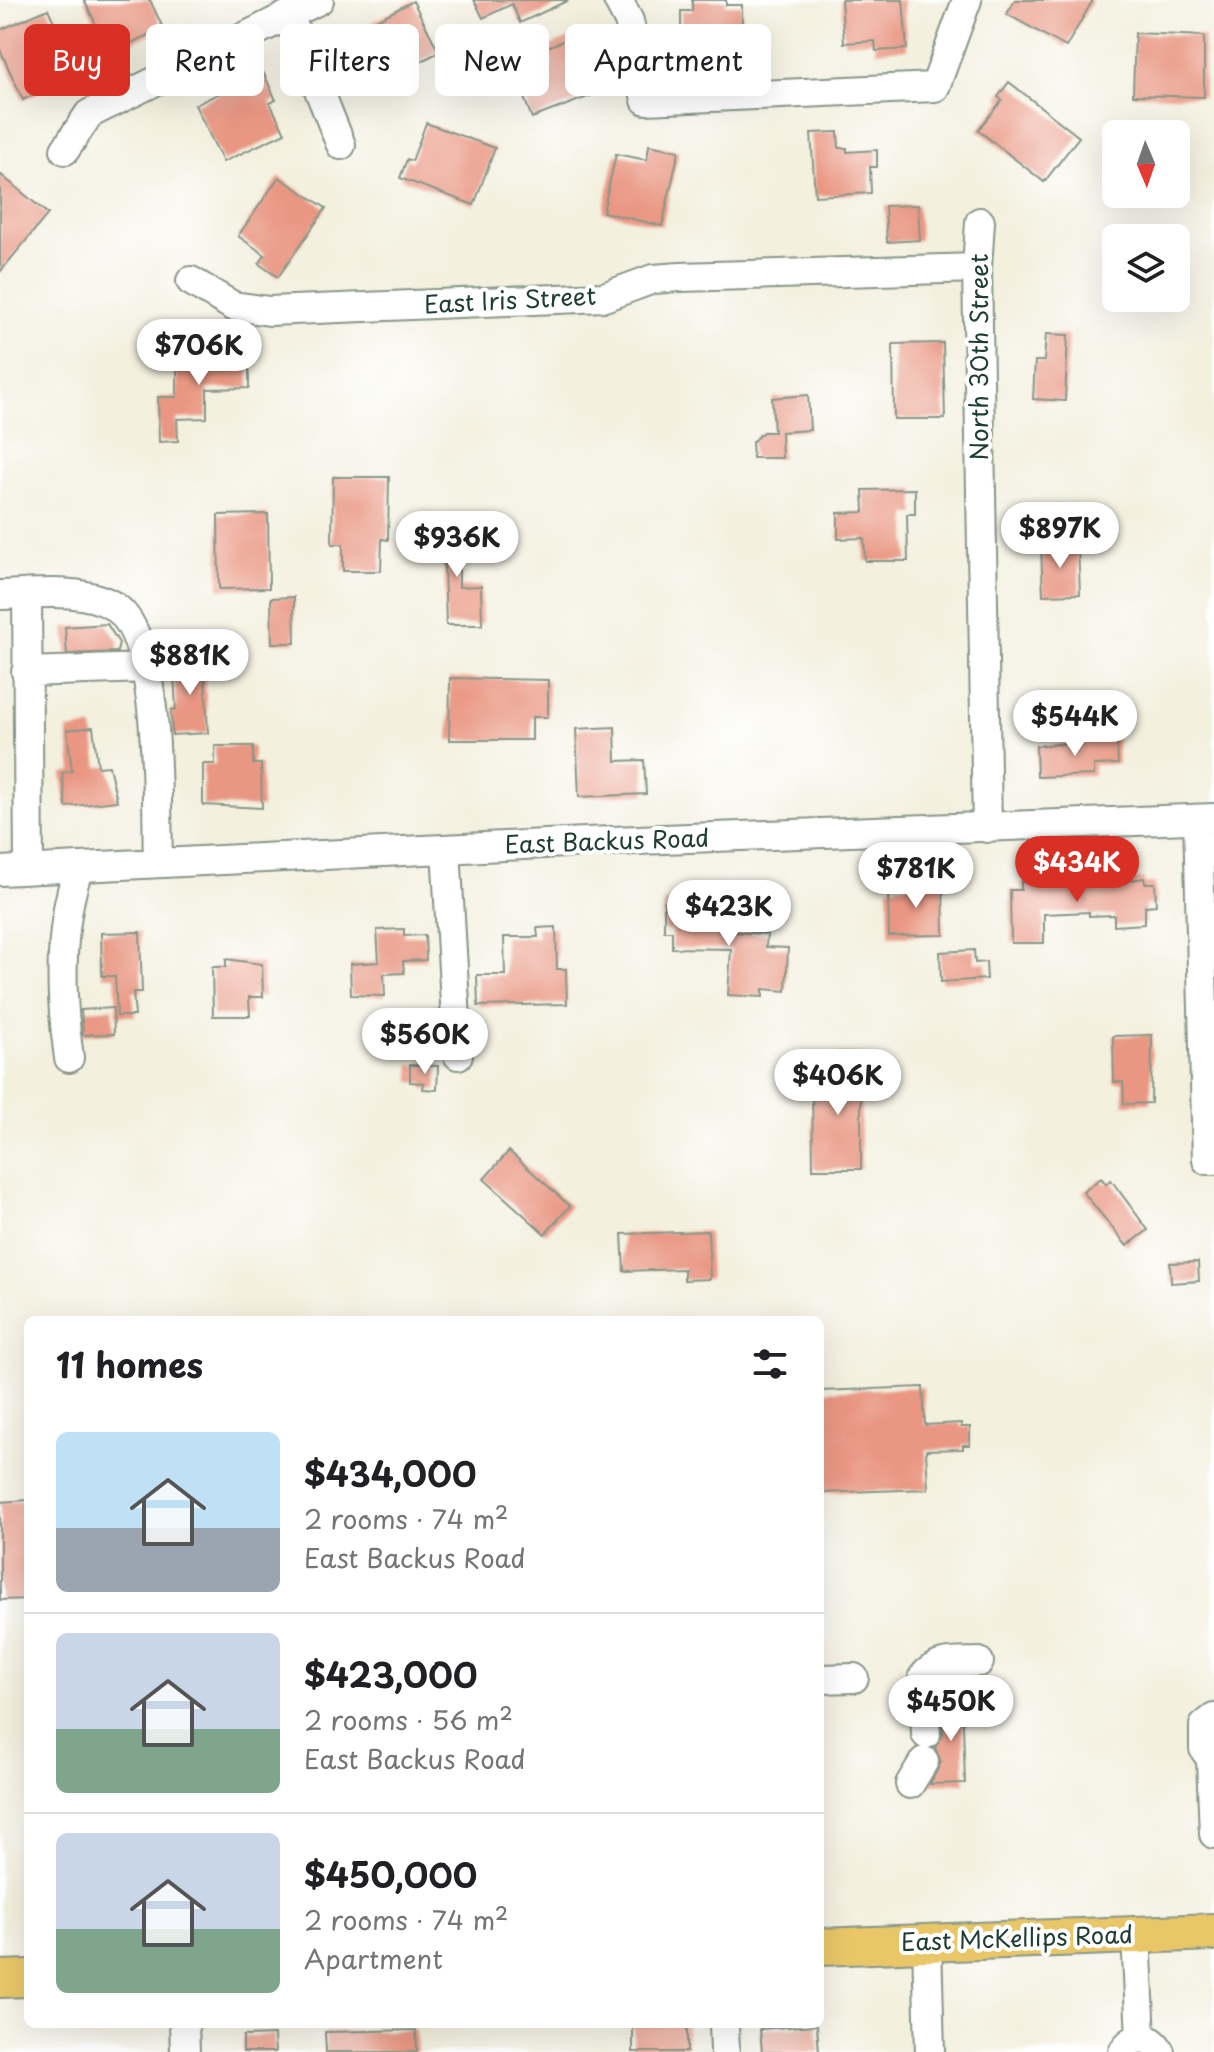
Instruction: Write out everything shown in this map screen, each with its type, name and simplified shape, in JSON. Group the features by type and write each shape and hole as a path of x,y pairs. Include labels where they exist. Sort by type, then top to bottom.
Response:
{"main road":[{"name":"East McKellips Road","path":"824,1947 1214,1932"},
{"path":"0,1979 24,1978"}],"street":[{"path":"65,150 89,114 319,0"},
{"path":"618,0 629,21 646,100 935,87 967,0"},
{"path":"289,15 341,145"},
{"name":"North 30th Street","path":"980,222 977,268 987,828"},
{"name":"East Iris Street","path":"191,281 233,306 269,311 604,297 653,279 680,277 977,268"},
{"path":"29,869 26,672 14,595 91,598 115,607 129,620 148,668 158,863"},
{"path":"26,672 148,668"},
{"path":"1206,818 1211,1160"},
{"name":"East Backus Road","path":"0,871 1206,818"},
{"path":"446,849 458,1055"},
{"path":"69,1058 64,947 67,901 79,867"},
{"path":"920,1760 923,1677 931,1667 940,1663 979,1662"},
{"path":"824,1679 854,1678"},
{"path":"1214,1718 1204,1726 1204,1749 1212,1759 1214,1834"},
{"path":"1136,1935 1141,2047"},
{"path":"927,1943 930,2052"},
{"path":"184,2028 185,2052"},
{"path":"724,2028 725,2052"}],"building":[{"path":"84,0 150,0 161,24 146,24 146,36 130,44 130,24 96,24"},
{"path":"474,0 569,0 520,23 512,4 483,18"},
{"path":"692,0 726,0 726,5 742,5 742,24 681,24 681,11 692,11"},
{"path":"841,0 903,0 907,49 876,51 875,41 844,43"},
{"path":"1015,0 1093,0 1066,47 1007,14"},
{"path":"413,1 435,44 435,54 419,62 419,24 369,24"},
{"path":"48,9 55,24 24,24 24,96 31,96 23,100 0,50 0,30"},
{"path":"1135,33 1204,36 1204,97 1133,95"},
{"path":"565,40 565,96 590,96 532,118 523,96 549,96 549,46"},
{"path":"264,74 276,100 270,103 285,133 223,162 195,105 214,96 264,96"},
{"path":"1009,82 1079,137 1044,182 978,130 1002,100 998,97"},
{"path":"426,123 495,148 474,205 400,178 407,159 412,161"},
{"path":"838,132 839,148 847,148 847,152 877,150 877,167 870,167 871,193 815,196 811,133"},
{"path":"649,145 679,151 662,226 603,212 616,154 647,160"},
{"path":"0,174 48,214 0,272"},
{"path":"279,177 326,208 278,277 259,264 265,255 238,236"},
{"path":"918,205 920,240 887,242 885,206"},
{"path":"1046,334 1068,335 1065,401 1033,399 1035,361 1044,361"},
{"path":"943,343 945,419 894,419 893,344"},
{"path":"227,344 228,364 249,364 249,388 207,389 207,418 177,419 178,441 159,442 158,397 177,397 177,364 192,364 192,345"},
{"path":"808,395 810,430 781,432 782,458 753,458 752,442 763,432 774,432 772,398"},
{"path":"333,477 389,477 388,540 382,539 381,571 343,571 343,544 332,544"},
{"path":"915,489 915,514 907,514 908,561 865,561 864,538 838,539 838,513 864,512 863,490"},
{"path":"268,514 269,588 219,589 218,515"},
{"path":"437,517 459,517 459,587 481,586 482,625 446,625 442,538 437,538"},
{"path":"1078,546 1080,594 1043,595 1041,547"},
{"path":"294,597 295,643 272,643 271,598"},
{"path":"107,624 119,643 117,652 67,654 65,627"},
{"path":"204,656 208,733 172,735 171,710 176,709 173,658"},
{"path":"450,678 548,680 548,717 532,717 532,740 449,740"},
{"path":"93,727 98,767 109,766 117,801 66,807 62,773 72,771 67,730"},
{"path":"615,727 616,761 644,760 646,794 579,797 576,729"},
{"path":"1117,739 1118,764 1094,765 1094,775 1037,777 1036,746"},
{"path":"215,746 253,746 253,764 261,764 262,808 203,805 203,764 215,764"},
{"path":"1144,878 1145,883 1155,883 1156,905 1145,906 1145,924 1114,926 1114,915 1089,916 1089,912 1044,914 1044,943 1011,943 1010,890 1021,890 1021,882 1087,880 1088,886"},
{"path":"943,882 944,935 889,936 888,887"},
{"path":"664,902 719,904 719,931 767,934 766,947 788,948 786,991 763,989 763,997 728,995 731,949 672,948 672,931 664,931"},
{"path":"556,927 557,969 566,969 567,1004 478,1006 477,975 505,975 504,937 538,937 537,928"},
{"path":"404,929 404,936 425,935 426,960 403,961 404,973 384,974 385,996 351,995 350,964 379,962 377,930"},
{"path":"140,932 142,992 133,992 135,1016 117,1016 115,976 102,976 101,933"},
{"path":"974,950 975,963 986,962 987,979 941,982 940,952"},
{"path":"226,959 262,964 263,997 249,997 250,1016 213,1016 212,967 226,967"},
{"path":"113,1008 114,1034 83,1035 81,1010"},
{"path":"1152,1035 1151,1103 1124,1104 1123,1082 1114,1082 1113,1036"},
{"path":"839,1054 861,1054 861,1169 813,1169 812,1076 839,1076"},
{"path":"410,1065 438,1066 437,1090 423,1089 424,1083 410,1082"},
{"path":"509,1151 570,1206 545,1234 484,1179"},
{"path":"1101,1178 1106,1184 1111,1180 1148,1230 1127,1246 1083,1192"},
{"path":"708,1231 710,1279 684,1280 684,1269 624,1271 622,1234"},
{"path":"1198,1262 1199,1281 1171,1283 1170,1263"},
{"path":"923,1387 925,1425 961,1423 961,1427 970,1427 970,1445 963,1445 963,1449 926,1450 928,1489 824,1493 824,1391"},
{"path":"24,1500 24,1599 0,1600 0,1502"},
{"path":"941,1696 962,1696 965,1783 930,1784 941,1762 935,1748 943,1734"},
{"path":"633,2028 687,2028 687,2052 633,2052"},
{"path":"817,2028 819,2052 762,2052 760,2029"},
{"path":"416,2030 417,2052 326,2052 325,2032"},
{"path":"274,2035 275,2052 243,2052 243,2036"}]}
